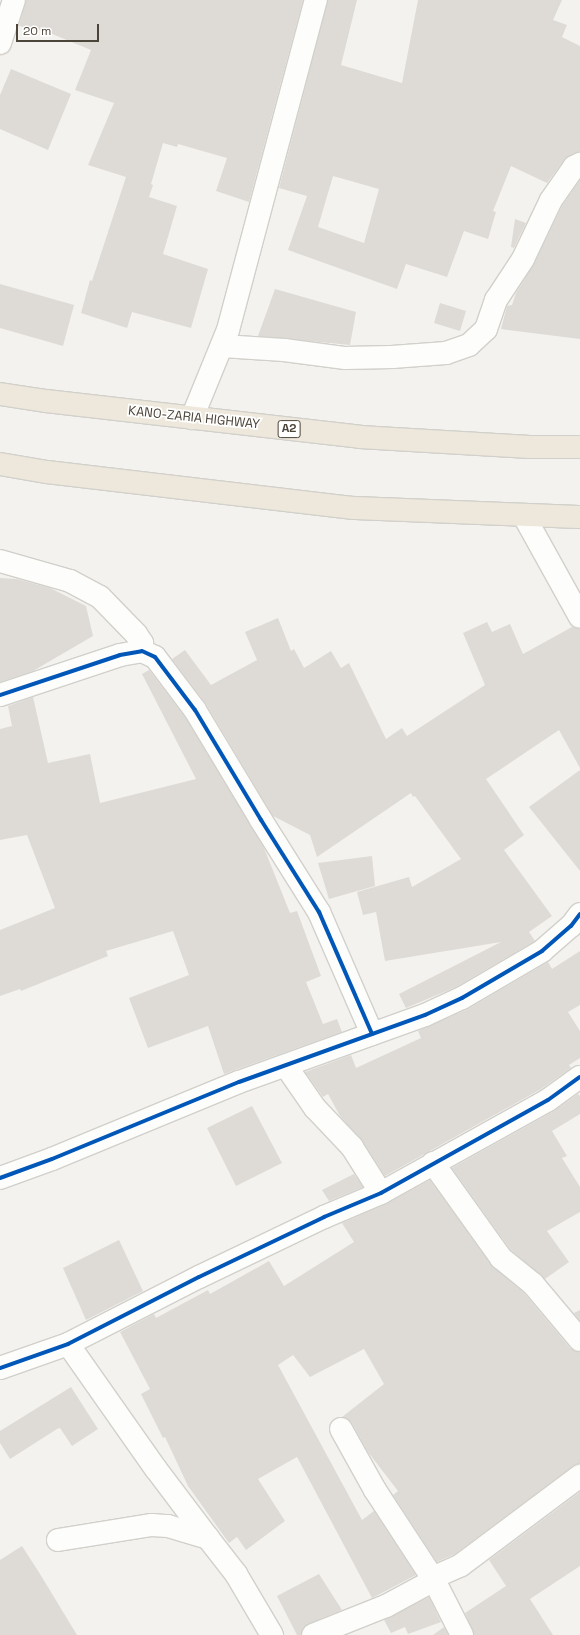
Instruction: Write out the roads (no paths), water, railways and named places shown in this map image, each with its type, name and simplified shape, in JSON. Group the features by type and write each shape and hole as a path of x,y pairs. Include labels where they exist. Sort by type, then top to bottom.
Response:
{"highway":[{"name":"KANO-ZARIA HIGHWAY","path":"0,394 46,401 360,437 530,447 580,447"},
{"path":"0,464 55,473 354,508 524,516 580,517"}],"street":[{"path":"0,43 14,0"},
{"path":"192,418 228,330 316,0"},
{"path":"222,346 284,350 344,358 392,357 446,353 469,345 486,329 496,300 524,259 551,200 574,167 580,164"},
{"path":"524,516 580,616"},
{"path":"0,561 70,581 100,597 136,634 142,643 142,651"},
{"path":"0,695 120,655 142,651 155,657 195,710 261,820 320,912 372,1034"},
{"path":"0,1178 52,1159 239,1082 425,1015 462,998 542,950 577,926"},
{"path":"286,1066 315,1108 352,1147 381,1193"},
{"path":"0,1368 68,1344 199,1277 324,1217 381,1193 548,1100 580,1077"},
{"path":"433,1164 501,1258 533,1284 580,1340"},
{"path":"68,1344 156,1469 236,1574 272,1635"},
{"path":"341,1429 375,1490 434,1580 462,1635"},
{"path":"313,1635 386,1606 434,1580 439,1575 461,1566 580,1476"},
{"path":"58,1540 152,1525 168,1526 208,1538"}]}
